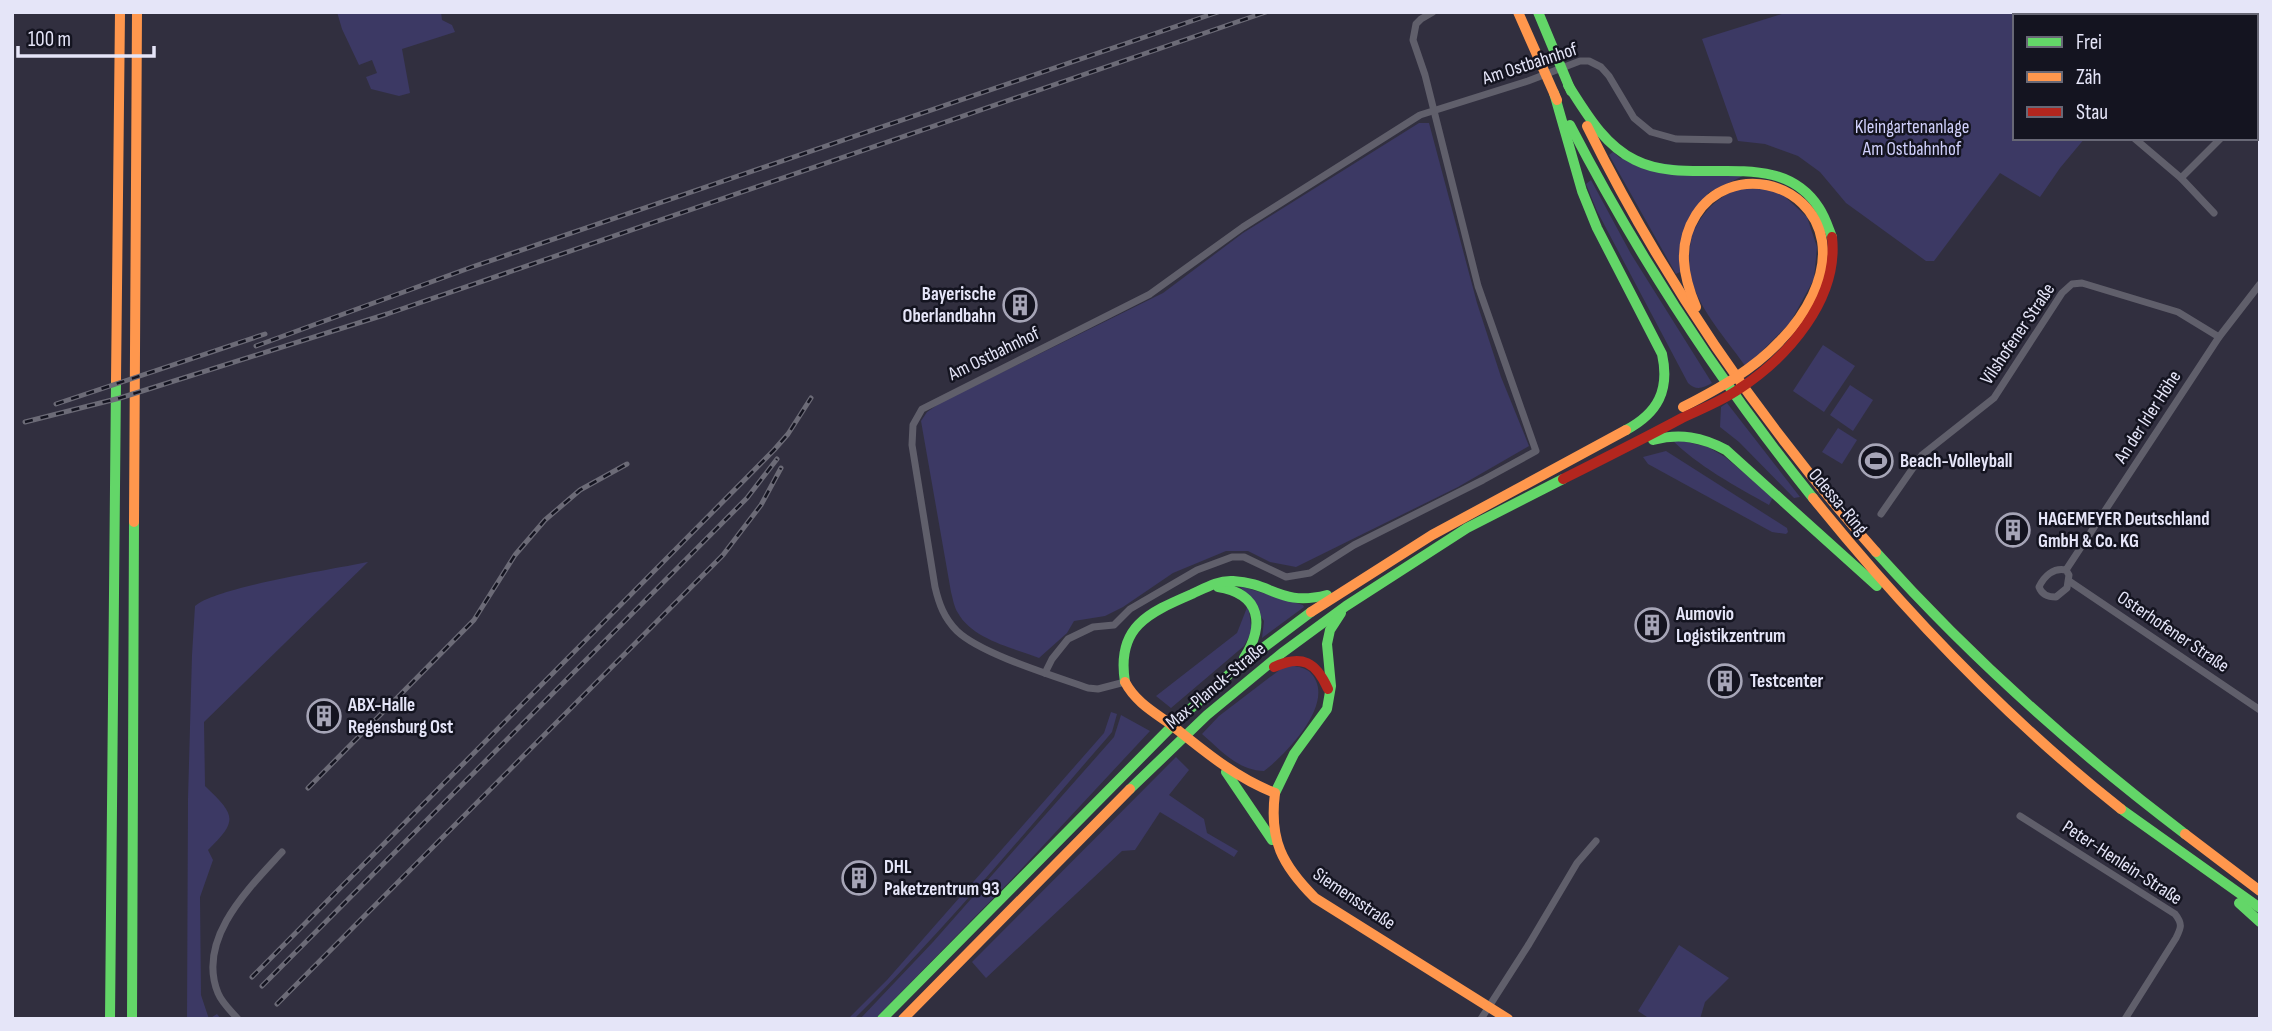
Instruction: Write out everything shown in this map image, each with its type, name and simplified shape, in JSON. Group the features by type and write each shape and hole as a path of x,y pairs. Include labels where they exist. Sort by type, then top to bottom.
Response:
{"main road":[{"path":"110,1019 120,12"},
{"path":"132,1019 137,12"},
{"name":"Odessa-Ring","path":"1518,12 1553,93 1632,241 1710,363 1812,500 1920,623 2009,713 2146,829 2195,866 2260,908"},
{"name":"Odessa-Ring","path":"1538,12 1604,162 1642,231 1709,335 1799,461 1880,559 1928,610 2020,698 2104,771 2260,891"},
{"path":"1568,85 1600,132 1625,156 1654,168 1747,170 1779,176 1792,181 1811,196 1832,234 1832,262 1822,298 1807,325 1786,351 1738,390 1609,456"},
{"path":"1539,475 1641,422 1660,402 1666,383 1662,354 1597,228 1581,191 1553,93"},
{"path":"1539,475 1643,428 1717,390 1750,369 1793,328 1813,294 1823,248 1813,218 1804,205 1791,194 1772,185 1739,183 1711,197 1689,225 1683,255 1685,270 1694,304 1709,335"},
{"path":"1609,456 1670,435 1706,439 1723,447 1920,623"},
{"name":"Max-Planck-Straße","path":"903,1019 1168,750 1245,683 1346,606 1467,528 1609,456"},
{"name":"Max-Planck-Straße","path":"882,1019 1156,742 1235,670 1338,591 1420,540 1539,475"},
{"path":"1338,591 1300,600 1278,596 1237,580 1209,586 1153,612 1136,626 1127,640 1121,660 1125,682 1138,702 1166,721 1224,769 1255,787 1275,793 1294,754 1327,709 1330,697 1327,644 1330,630 1346,606"},
{"path":"1209,586 1242,593 1257,614 1258,625 1253,645 1235,670"},
{"path":"1245,683 1284,661 1294,659 1316,667 1330,697"},
{"path":"1224,769 1277,848"},
{"name":"Siemensstraße","path":"1275,793 1272,819 1277,848 1295,880 1315,898 1508,1019"},
{"path":"2202,848 2260,881"},
{"path":"2195,866 2260,922"}],"street":[{"path":"1045,673 1068,639 1093,627 1114,625 1130,609 1197,570 1232,557 1244,557 1286,577 1310,573 1354,545 1536,451 1478,286 1413,32 1420,19 1433,12"},
{"name":"Am Ostbahnhof","path":"1125,682 1098,689 1088,688 1045,673 972,642 958,631 943,612 935,587 912,445 913,425 917,415 928,404 1150,294 1243,227 1420,115 1528,81 1580,61 1589,61 1601,67 1634,118 1651,132 1676,139 1728,140"},
{"path":"2136,140 2181,178 2214,213"},
{"path":"2181,178 2219,140"},
{"name":"Vilshofener Straße","path":"1881,514 1923,454 1994,398 2062,293 2072,284 2082,283 2178,312 2218,337"},
{"name":"An der Irler Höhe","path":"2069,581 2067,588 2056,597 2045,595 2039,587 2053,571 2066,570 2218,337 2260,284"},
{"path":"2066,570 2069,581"},
{"name":"Osterhofener Straße","path":"2069,581 2260,710"},
{"name":"Peter-Henlein-Straße","path":"2021,816 2175,914 2180,920 2182,928 2125,1019"},
{"path":"1481,1019 1577,863 1596,841"},
{"path":"238,1019 219,995 214,977 213,956 229,916 282,852"}],"green space":[{"path":"337,12 441,12 442,20 452,25 455,32 402,49 410,93 399,96 371,89 366,77 377,73 372,60 359,65"},
{"name":"Kleingartenanlage Am Ostbahnhof","path":"1788,12 2260,12 2258,24 2258,14 2013,14 2013,140 2083,140 2040,197 2000,173 1934,261 1926,261 1846,203 1820,172 1798,156 1765,144 1738,141 1702,39"},
{"path":"1419,123 1429,123 1477,303 1501,377 1529,446 1458,487 1296,567 1270,562 1248,551 1226,551 1173,573 1105,616 1074,621 1067,633 1039,658 994,642 964,622 951,592 921,421 927,412 940,403 1163,293 1243,233"},
{"path":"1613,152 1620,158 1747,174 1708,193 1680,272 1676,274 1609,155"},
{"path":"1591,180 1631,254 1712,383 1700,388 1688,383 1597,211 1586,184"},
{"path":"1759,187 1782,194 1807,217 1817,247 1814,279 1790,323 1746,367 1699,300 1691,275 1690,246 1700,220 1708,209 1736,190"},
{"path":"1823,345 1855,366 1824,412 1793,391"},
{"path":"1850,385 1873,400 1853,431 1830,415"},
{"path":"1727,403 1800,497 1794,498 1739,442 1720,427 1721,407"},
{"path":"1838,428 1857,440 1842,464 1822,452"},
{"path":"1670,438 1708,447 1725,457 1773,497 1769,505 1705,467"},
{"path":"1666,451 1787,528 1788,532 1772,532 1648,464 1643,457"},
{"path":"368,562 204,722 205,786 222,804 229,818 225,831 208,850 213,860 200,897 201,995 209,1019 187,1019 188,799 195,606 226,592"},
{"path":"1240,586 1304,607 1262,638 1264,621"},
{"path":"1248,605 1252,631 1244,646 1171,708 1156,696 1237,633"},
{"path":"1289,665 1305,669 1313,676 1318,693 1316,705 1303,731 1264,771 1238,763 1202,734 1219,716"},
{"path":"1111,712 1117,714 1112,732 1107,738 920,951 854,1019 848,1019 887,980 1104,733"},
{"path":"1121,715 1150,731 1011,880 875,1019 860,1019 933,942 1114,737"},
{"path":"1176,757 1189,770 1169,795 1204,819 1207,833 1238,851 1234,857 1160,812 1135,850 1122,851 986,978 972,962"},
{"path":"1679,945 1729,978 1705,1002 1700,1019 1650,1019 1638,1011"}],"railway":[{"path":"256,346 472,267 1218,12"},
{"path":"25,422 120,398 387,314 1266,12"},
{"path":"56,404 265,334"},
{"path":"252,977 774,450 788,434 811,398"},
{"path":"262,986 747,498 777,459"},
{"path":"308,788 474,620 515,555 545,520 580,490 627,464"},
{"path":"277,1004 723,555 761,505 781,468"}],"traffic: fast":[{"path":"1538,12 1571,91"},
{"path":"1568,85 1605,137 1624,154 1658,168 1758,172 1781,178 1802,189 1819,208 1832,237"},
{"path":"1554,93 1582,191 1597,228 1662,354 1664,379 1659,399 1646,416 1626,430"},
{"path":"1570,125 1652,271 1713,364 1813,498"},
{"path":"110,1019 116,381"},
{"path":"1653,440 1691,437 1726,450 1877,586"},
{"path":"1130,789 1207,715 1282,653 1346,606 1467,528 1563,479"},
{"path":"132,1019 134,522"},
{"path":"1876,552 1948,628 2024,700 2103,769 2185,834"},
{"path":"1125,682 1125,648 1139,624 1162,608 1207,587 1233,581 1298,598 1327,595"},
{"path":"1218,587 1243,596 1255,613 1255,634 1244,658"},
{"path":"882,1019 1179,719 1235,669 1311,612"},
{"path":"1275,793 1294,754 1327,709 1331,686 1327,644 1330,630 1341,613"},
{"path":"1226,772 1272,840"},
{"path":"2121,809 2260,908"},
{"path":"2239,903 2260,922"}],"traffic: slow":[{"path":"116,381 120,12"},
{"path":"134,522 137,12"},
{"path":"1518,12 1557,100"},
{"path":"1587,126 1648,240 1717,349 1793,453 1876,552"},
{"path":"1683,407 1747,370 1770,351 1806,308 1818,282 1823,255 1822,241 1815,220 1802,203 1786,192 1767,185 1747,184 1728,188 1710,199 1690,226 1684,249 1685,272 1696,307"},
{"path":"1311,612 1432,535 1626,430"},
{"path":"1813,498 1884,582 1958,662 2037,738 2121,809"},
{"path":"1125,682 1144,705 1207,753 1232,771 1275,793 1274,825 1280,851 1294,874 1315,898 1508,1019"},
{"path":"903,1019 1130,789"},
{"path":"2185,834 2260,891"}],"traffic: jam":[{"path":"1563,479 1726,397 1775,360 1792,343 1819,304 1832,260 1832,237"},
{"path":"1274,667 1293,661 1307,663 1318,672 1328,689"}],"place":[{"name":"Bayerische Oberlandbahn","path":"1020,305"},
{"name":"Beach-Volleyball","path":"1876,461"},
{"name":"HAGEMEYER Deutschland GmbH & Co. KG","path":"2013,530"},
{"name":"Aumovio Logistikzentrum","path":"1652,625"},
{"name":"Testcenter","path":"1725,681"},
{"name":"ABX-Halle Regensburg Ost","path":"324,716"},
{"name":"DHL Paketzentrum 93","path":"859,878"}]}
